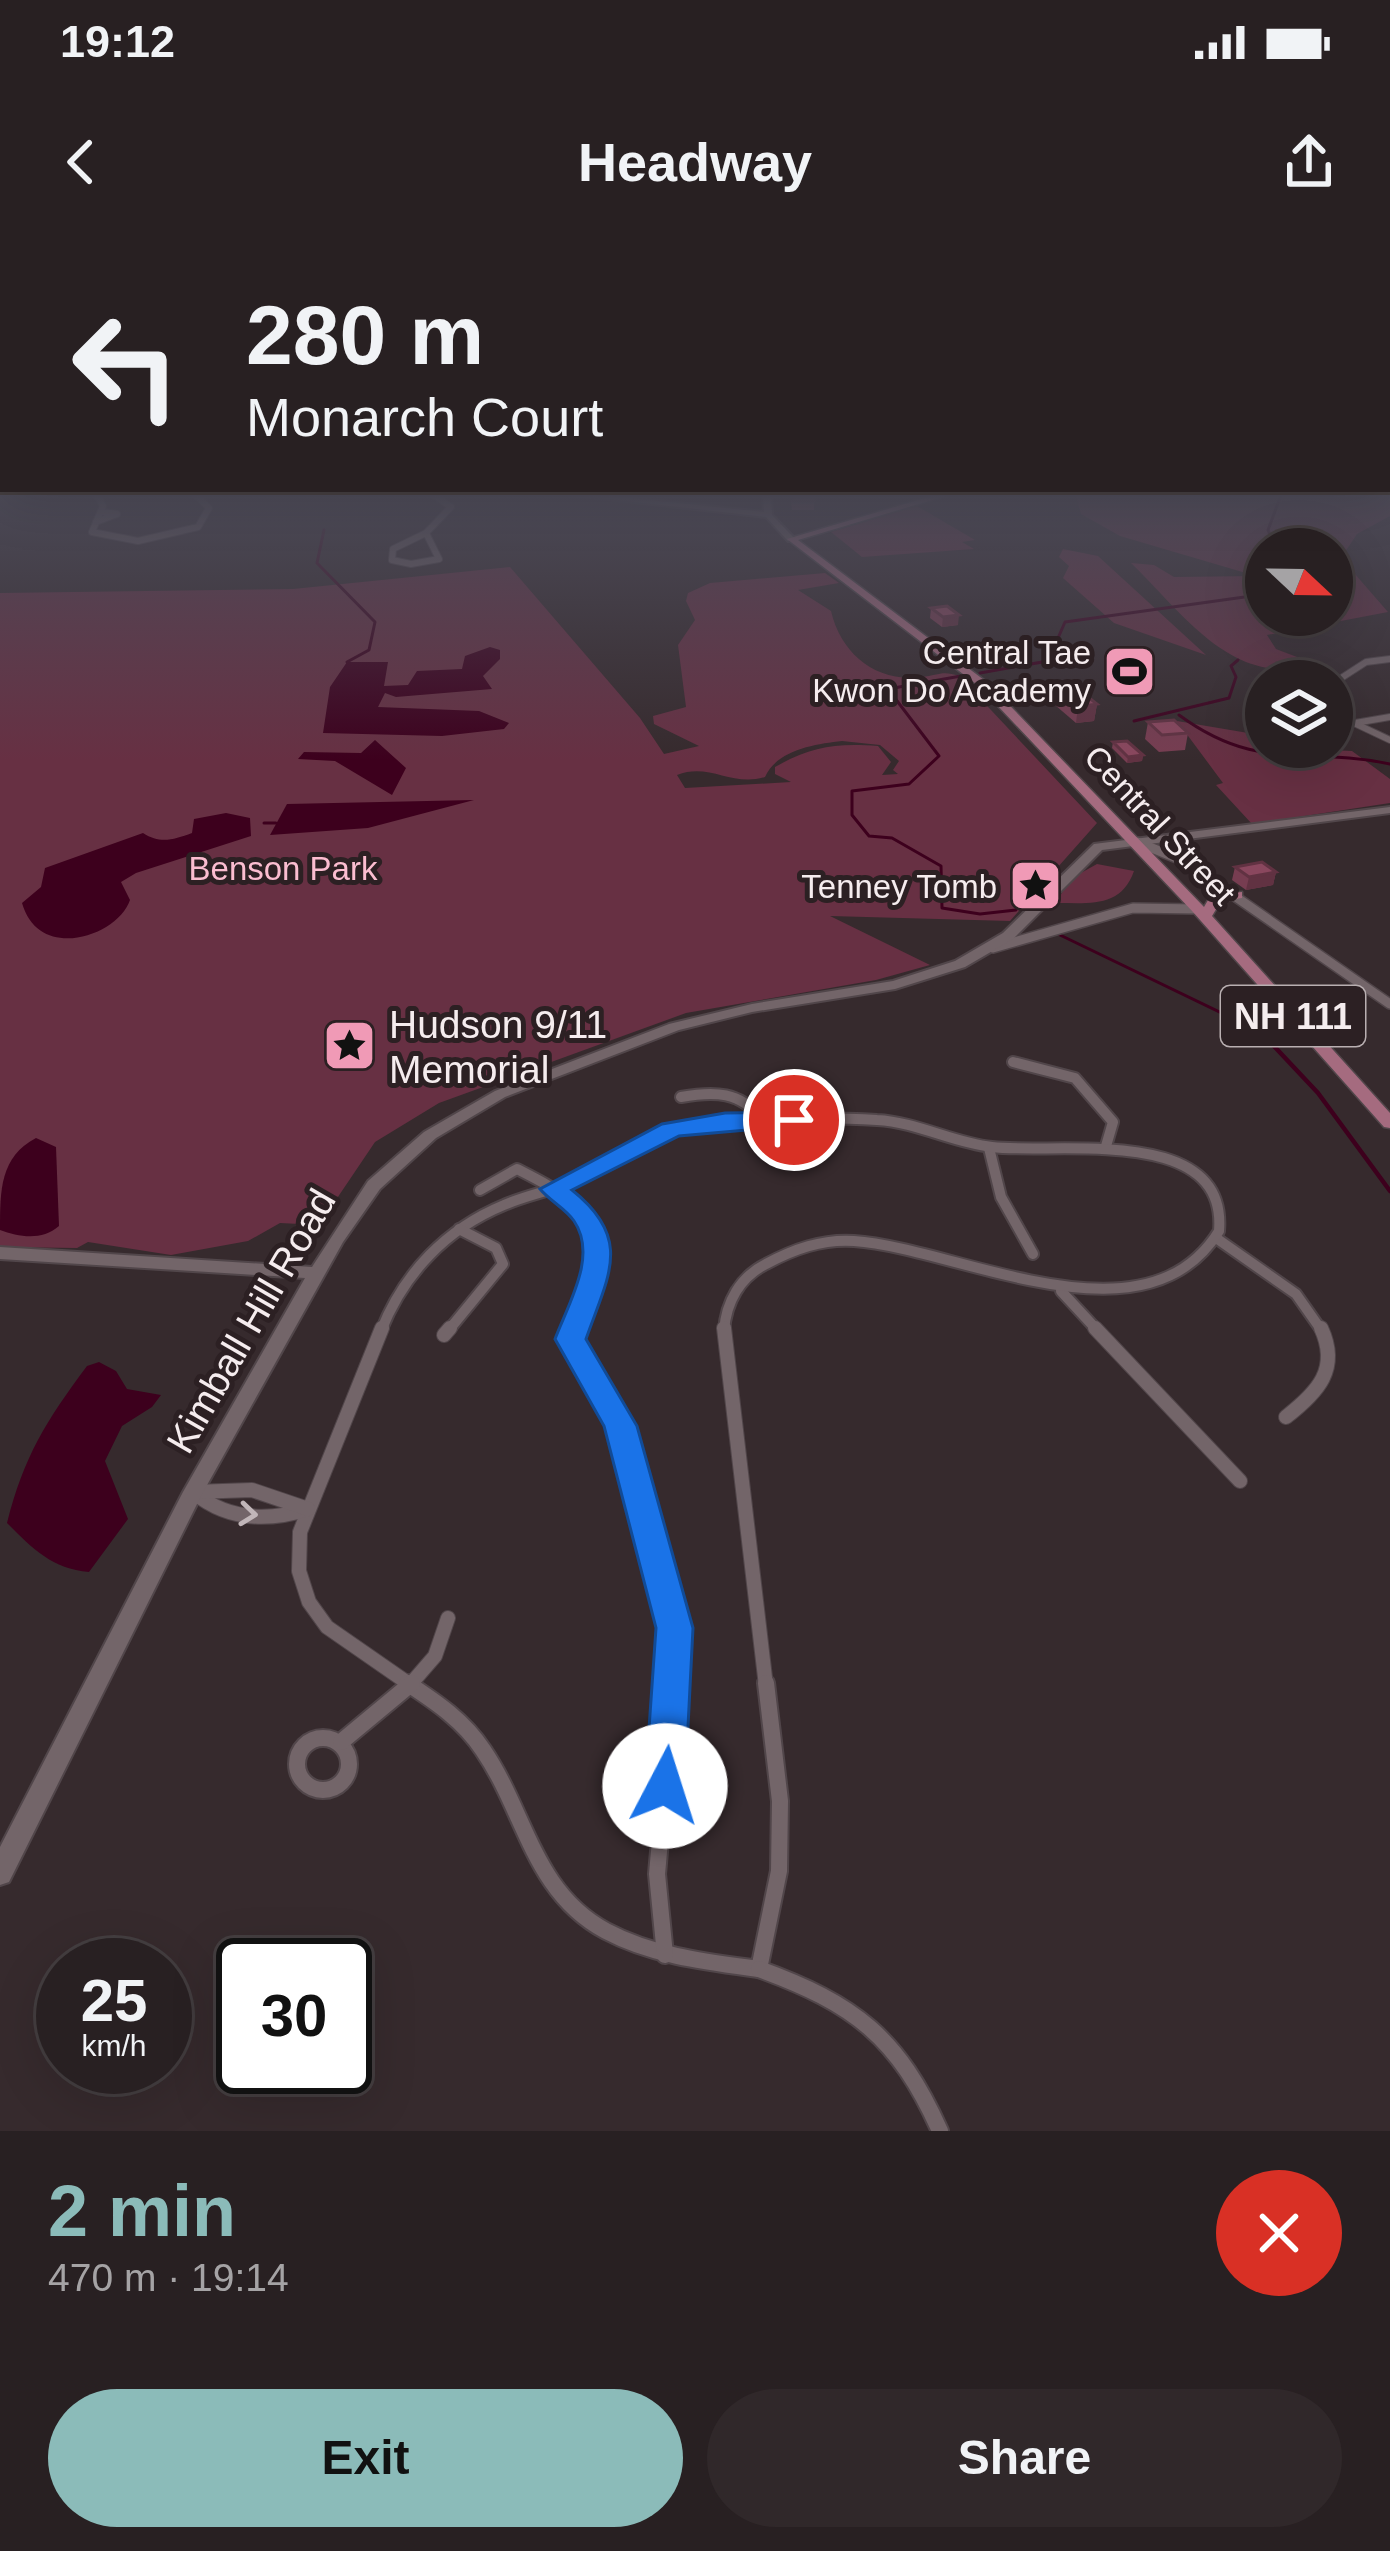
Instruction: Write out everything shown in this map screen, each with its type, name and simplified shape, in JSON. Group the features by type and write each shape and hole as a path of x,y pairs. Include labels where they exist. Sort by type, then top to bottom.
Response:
{"main road":[{"name":"Central Street","path":"849,583 984,685 1201,913 1390,1123"},
{"path":"1201,913 1210,902 1237,895"}],"street":[{"path":"1353,670 1366,662 1390,659"},
{"path":"1354,724 1390,716"},
{"path":"1354,724 1390,740"},
{"path":"1090,851 1390,810"},
{"path":"1090,851 1108,814"},
{"path":"1134,842 1160,847 1237,895 1390,1004"},
{"name":"Kimball Hill Road","path":"0,1873 193,1492 362,1200 391,1168 441,1127 500,1094 674,1027 738,1011 895,985 993,948 1090,851"},
{"path":"993,948 1132,908 1201,913"},
{"path":"1013,1062 1080,1082 1113,1122 1106,1146"},
{"path":"681,1097 709,1092 739,1097 762,1120"},
{"path":"759,1969 779,1870 781,1801 726,1345 728,1304 742,1281 777,1255 838,1241 894,1245 1061,1291 1150,1282 1184,1267 1216,1238 1219,1205 1199,1180 1158,1156 1106,1146 989,1148 879,1120 762,1120 672,1130 554,1189 502,1205 458,1228 399,1286 308,1509 296,1552 302,1592 333,1634 463,1725 490,1758 535,1861 563,1898 624,1942 665,1955 759,1969 822,1991 873,2024 928,2100 940,2131"},
{"path":"989,1148 1001,1197 1033,1254"},
{"path":"480,1190 517,1169 554,1189 585,1214 598,1241 599,1260 571,1339 621,1426 674,1628 676,1655 657,1874 665,1955"},
{"path":"444,1335 500,1271 504,1258 490,1243 458,1228"},
{"path":"1216,1238 1300,1289 1336,1336 1340,1360 1335,1384 1316,1403 1286,1417"},
{"path":"0,1253 318,1273"},
{"path":"1061,1291 1240,1481"},
{"path":"193,1492 220,1487 293,1498 308,1509"},
{"path":"193,1492 212,1510 284,1518 308,1509"},
{"path":"341,1742 409,1686 446,1642 448,1618"}],"green space":[{"name":"Benson Park","path":"524,583 640,718 664,754 699,746 654,724 653,716 686,707 678,645 695,620 686,601 688,593 709,583 838,583 798,590 831,611 852,652 890,675 959,676 1097,823 1010,921 830,916 930,965 876,980 686,1013 439,1103 375,1142 319,1225 280,1223 248,1241 171,1255 88,1242 77,1248 0,1247 0,593","holes":["842,741 880,745 899,761 893,770 898,774 882,775 891,762 878,746 849,745 813,750 775,767 775,774 791,782 685,788 677,775 699,771 741,779 765,777 778,760 788,755"]},
{"path":"1069,583 1128,583 1206,655 1114,623"},
{"path":"1151,583 1245,583 1245,636 1268,636 1276,649 1305,660 1245,661 1208,639"},
{"path":"1353,583 1363,583 1388,612 1353,619"},
{"path":"1177,721 1245,732 1245,768 1353,768 1353,752 1390,779 1390,803 1252,824 1216,785 1223,783"},
{"path":"1097,864 1134,871 1113,897 1092,903 1056,903 1070,879"}],"shaded area":[{"path":"490,647 500,650 500,659 483,676 492,689 396,697 385,693 378,707 479,711 509,723 504,729 442,736 323,733 330,687 347,662 388,662 384,686 408,685 417,671 462,669 465,656"},
{"path":"375,740 406,768 392,795 335,761 298,759 304,752 361,753"},
{"path":"474,800 368,828 270,835 287,804"},
{"path":"226,813 250,818 251,836 121,882 130,900 123,913 95,933 60,938 31,922 22,903 41,887 45,868 143,833 161,840 179,838 192,833 194,819"},
{"path":"36,1138 56,1147 59,1226 30,1236 0,1230 4,1176 15,1155"},
{"path":"99,1362 116,1371 127,1389 161,1395 152,1407 122,1426 105,1461 128,1519 89,1572 53,1562 7,1523 29,1458 48,1422 87,1366"}],"building":[{"path":"947,606 959,615 943,617 931,608"},
{"path":"1075,687 1097,704 1078,707 1058,689"},
{"path":"1174,720 1188,733 1162,735 1148,722"},
{"path":"1127,741 1143,755 1128,757 1113,742"},
{"path":"1262,862 1276,872 1249,877 1235,867"}],"waterway":[{"path":"337,583 375,622 369,650 347,662"},
{"path":"980,673 1048,661 1065,622 1245,597"},
{"path":"1134,721 1229,698 1236,677 1231,666 1238,660"},
{"path":"961,676 888,689 939,756 909,784 852,791 852,815 869,836 892,838 941,866 942,908 980,914 1016,910"},
{"path":"1179,715 1233,745 1258,751 1390,764"},
{"path":"264,823 276,823"},
{"path":"1060,935 1261,1032 1275,1047"},
{"path":"1272,1044 1318,1093 1390,1191"}],"place":[{"name":"Central Tae Kwon Do Academy","path":"1130,671"},
{"name":"Tenney Tomb","path":"1036,886"},
{"name":"Hudson 9/11 Memorial","path":"350,1046"}],"route":[{"path":"665,1786 674,1628 621,1426 571,1339 599,1260 598,1241 585,1214 554,1189 594,1172 656,1135 688,1125 794,1120"}]}
